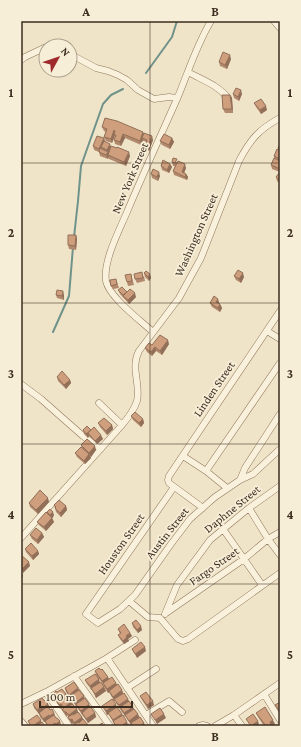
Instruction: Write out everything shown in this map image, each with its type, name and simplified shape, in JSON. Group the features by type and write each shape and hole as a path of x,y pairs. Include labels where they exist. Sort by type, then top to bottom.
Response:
{"street":[{"name":"New York Street","path":"153,332 113,295 106,283 106,269 111,249 177,98 202,36 210,21"},
{"path":"274,21 280,28"},
{"path":"21,60 38,51"},
{"path":"78,58 96,68 118,75 127,80 138,90 154,99 169,97 177,98"},
{"path":"188,72 218,88 228,98"},
{"name":"Washington Street","path":"21,538 133,411 137,400 138,389 135,358 179,298 201,258 247,146 257,134 270,123 280,118"},
{"name":"Linden Street","path":"174,487 169,483 169,476 280,311"},
{"path":"267,331 280,339"},
{"path":"206,471 280,363"},
{"path":"21,384 41,399 83,436 101,449"},
{"path":"99,403 122,425"},
{"path":"240,480 245,468 280,414"},
{"name":"Austin Street","path":"98,623 120,608 135,595 190,519 227,488 253,474 280,449"},
{"path":"183,456 206,471 227,488"},
{"name":"Daphne Street","path":"165,614 177,585 210,540 248,508 280,486"},
{"path":"174,487 203,508"},
{"name":"Houston Street","path":"98,623 86,614 174,487"},
{"path":"248,508 280,555"},
{"path":"222,529 262,585"},
{"name":"Fargo Street","path":"160,618 244,559 268,539 280,532"},
{"path":"129,601 148,617 160,618 178,639 182,641 188,639 280,573"},
{"path":"21,704 46,692 136,640"},
{"path":"107,658 153,726"},
{"path":"127,688 156,669"},
{"path":"74,676 110,726"},
{"path":"215,726 280,683"},
{"path":"46,692 69,726"},
{"path":"264,694 280,720"},
{"path":"146,715 169,701 182,712"},
{"path":"234,714 242,726"},
{"path":"21,721 24,726"},
{"path":"199,726 207,726"}],"building":[{"path":"223,52 230,55 225,65 219,62"},
{"path":"236,88 241,90 238,97 233,94"},
{"path":"222,95 230,95 232,109 223,109"},
{"path":"261,99 266,106 260,110 254,103"},
{"path":"105,118 117,121 143,132 140,141 123,134 120,142 114,140 116,135 114,135 114,130 111,139 104,137 107,129 102,127"},
{"path":"144,133 152,136 148,147 145,145 147,140 142,138"},
{"path":"164,134 172,138 169,145 160,141"},
{"path":"97,136 104,138 99,149 93,146"},
{"path":"104,141 110,144 107,150 101,147"},
{"path":"111,146 129,152 124,162 108,155"},
{"path":"100,148 108,152 106,155 99,152"},
{"path":"277,149 280,151 280,159 274,156"},
{"path":"173,158 177,159 175,163 172,162"},
{"path":"274,158 280,161 280,169 271,165"},
{"path":"163,160 170,164 167,170 161,166"},
{"path":"178,161 185,164 182,172 186,174 185,177 173,171"},
{"path":"153,169 159,172 157,177 151,174"},
{"path":"280,172 280,181 276,177"},
{"path":"68,235 76,235 75,246 68,245"},
{"path":"238,270 243,273 239,279 234,276"},
{"path":"146,271 150,274 148,277 144,273"},
{"path":"142,272 143,278 135,279 134,274"},
{"path":"131,274 132,281 127,282 125,275"},
{"path":"116,279 117,284 111,286 110,280"},
{"path":"122,287 127,292 123,295 118,290"},
{"path":"130,289 135,293 128,300 123,296"},
{"path":"57,290 63,291 62,296 56,295"},
{"path":"214,296 218,299 216,302 220,304 218,308 210,303"},
{"path":"160,335 168,340 160,351 155,347 151,352 145,348 149,343 152,345"},
{"path":"62,371 70,380 64,385 57,377"},
{"path":"135,412 143,419 139,423 131,416"},
{"path":"104,418 112,425 106,431 98,423"},
{"path":"87,426 91,430 86,434 83,430"},
{"path":"94,427 101,435 95,441 88,433"},
{"path":"87,439 95,446 89,453 81,445"},
{"path":"81,447 89,454 84,461 75,453"},
{"path":"40,490 48,498 36,510 29,503"},
{"path":"59,500 66,506 60,513 54,505"},
{"path":"50,509 53,512 50,515 47,512"},
{"path":"46,512 52,518 44,527 37,522"},
{"path":"36,528 42,533 37,540 30,535"},
{"path":"31,543 38,551 32,556 25,549"},
{"path":"21,555 29,562 22,569 21,568"},
{"path":"136,620 141,626 137,630 132,623"},
{"path":"124,624 130,633 123,641 118,635 121,633 118,629"},
{"path":"141,642 145,647 135,654 132,649"},
{"path":"99,668 101,670 102,669 108,677 102,681 95,671"},
{"path":"95,674 99,679 90,686 85,680"},
{"path":"112,677 116,683 107,689 103,683"},
{"path":"74,682 78,688 69,695 65,688"},
{"path":"101,682 104,687 95,694 91,688"},
{"path":"118,684 122,690 113,697 109,691"},
{"path":"62,689 66,694 58,700 52,695 56,691 57,692"},
{"path":"79,690 84,696 75,703 70,696"},
{"path":"146,692 153,701 147,705 140,696"},
{"path":"124,693 128,699 119,705 114,699"},
{"path":"67,696 71,702 66,706 68,707 72,704 77,709 69,715 62,710 64,708 57,702"},
{"path":"42,698 48,704 37,710 33,704"},
{"path":"85,698 89,704 81,711 76,704"},
{"path":"112,699 116,704 106,711 102,706"},
{"path":"129,701 133,707 124,713 120,707"},
{"path":"280,702 280,712 275,705"},
{"path":"48,706 54,713 43,719 39,713"},
{"path":"90,706 95,713 86,719 82,713"},
{"path":"117,707 122,714 113,720 108,713"},
{"path":"265,707 273,720 270,722 271,725 269,726 266,726 256,713"},
{"path":"160,708 164,714 155,720 151,714"},
{"path":"134,709 138,714 129,721 125,715"},
{"path":"78,712 82,717 74,723 72,719 70,720 68,717"},
{"path":"253,714 258,721 251,726 246,719"},
{"path":"37,715 41,720 31,726 28,721"},
{"path":"54,715 60,721 56,724 55,723 48,726 45,721"},
{"path":"123,715 127,722 121,726 116,726 113,721"},
{"path":"140,717 144,723 139,726 133,726 131,723"},
{"path":"83,719 88,725 73,725 78,722 79,723"},
{"path":"42,722 45,726 37,726"}],"waterway":[{"path":"146,73 172,37 177,21"},
{"path":"74,237 81,166 103,104 111,95 123,89"},
{"path":"53,332 69,296 73,247"}]}
